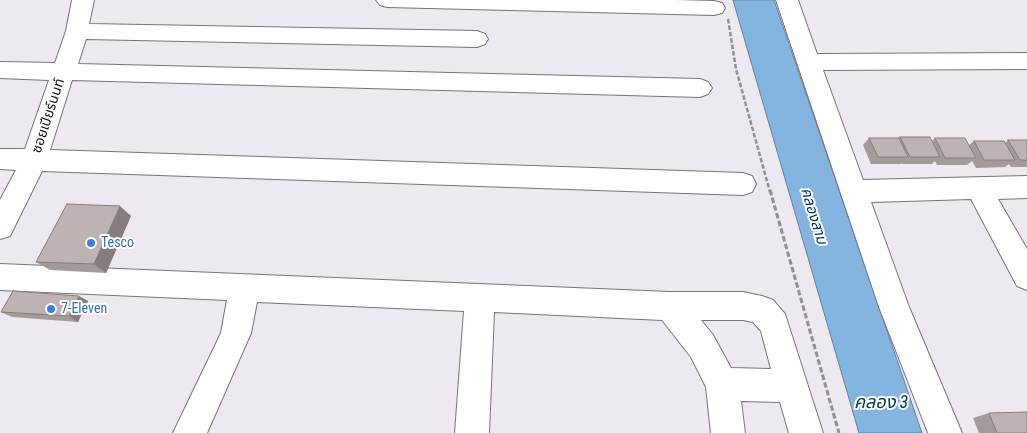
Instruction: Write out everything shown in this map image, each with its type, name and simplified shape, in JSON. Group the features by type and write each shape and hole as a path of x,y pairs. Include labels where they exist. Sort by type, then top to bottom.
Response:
{"street":[{"name":"ซอยเปียร์นนท์","path":"0,227 34,160 77,31 83,0"},
{"path":"387,0 683,4 720,9"},
{"path":"786,0 810,62 894,307 945,433"},
{"path":"77,31 477,39"},
{"path":"810,62 1027,62"},
{"path":"0,70 700,88"},
{"path":"0,159 743,184"},
{"path":"854,191 1027,187"},
{"path":"979,189 1027,277"},
{"path":"0,277 670,306 743,306 762,310 774,324 806,433"},
{"path":"190,433 231,347 245,287"},
{"path":"472,433 480,297"},
{"path":"670,306 702,346 722,384 728,433"},
{"path":"722,384 792,386"}],"path":[{"path":"720,9 810,336 840,433"}],"water":[{"name":"คลอง 3","path":"733,0 774,0 922,433 859,433"}],"building":[{"path":"900,137 930,137 940,157 910,157"},
{"path":"869,138 899,138 908,157 878,157"},
{"path":"935,138 965,138 976,158 945,158"},
{"path":"1008,140 1027,140 1027,160 1020,160"},
{"path":"974,141 1004,141 1015,160 984,160"},
{"path":"67,204 120,206 94,264 36,262"},
{"name":"7-Eleven","path":"13,291 79,296 69,316 1,312"},
{"path":"1027,412 1027,433 997,433 989,413"}],"place":[{"name":"Tesco","path":"91,243"},
{"name":"7-Eleven","path":"51,309"}],"water label":[{"name":"คลองสาม","path":"813,216"}]}
